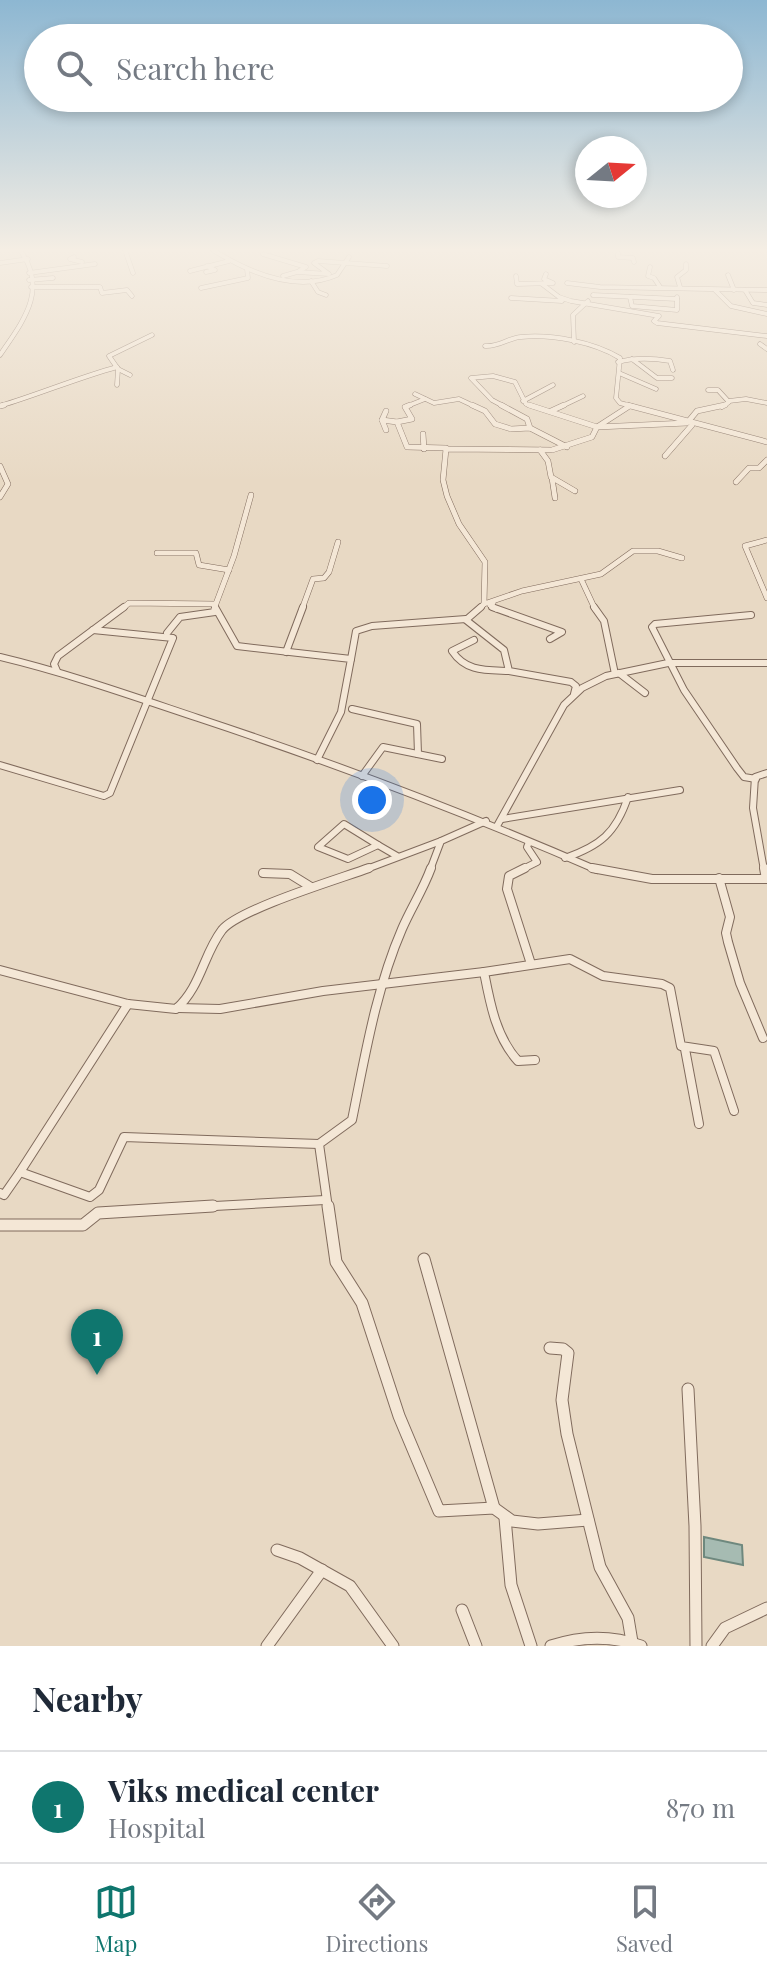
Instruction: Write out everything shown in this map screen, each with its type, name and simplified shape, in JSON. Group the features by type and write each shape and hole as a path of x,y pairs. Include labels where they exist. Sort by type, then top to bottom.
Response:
{"street":[{"path":"0,355 19,327"},
{"path":"573,327 574,342"},
{"path":"689,327 767,336"},
{"path":"130,375 117,368 109,356 149,338 135,338"},
{"path":"485,346 499,348 518,338 574,342 610,351 620,357 616,398 629,406 767,442"},
{"path":"760,344 767,349"},
{"path":"117,346 127,348"},
{"path":"618,362 630,358 670,361 673,370"},
{"path":"630,358 657,378 672,378"},
{"path":"117,368 117,385"},
{"path":"0,406 58,388 79,377 117,368"},
{"path":"619,373 656,389"},
{"path":"530,428 527,419 492,400 471,378 493,376 515,382 523,401 597,427 689,424"},
{"path":"523,401 553,385"},
{"path":"708,390 718,390 729,401"},
{"path":"415,394 434,403 459,399 485,411 495,424 511,429 530,428 567,447"},
{"path":"551,411 583,396"},
{"path":"382,420 397,422 412,419 405,407 425,399"},
{"path":"665,456 697,411 746,399 767,403"},
{"path":"397,422 404,445 424,449 540,450 567,447 592,437 597,427 629,406"},
{"path":"386,411 382,420 386,430"},
{"path":"423,434 424,449"},
{"path":"446,448 444,487 459,524 485,562 484,604"},
{"path":"540,450 548,461 553,478 575,491"},
{"path":"736,482 749,468 759,468 767,460"},
{"path":"0,466 8,486"},
{"path":"553,478 550,479 555,498"},
{"path":"0,486 8,486"},
{"path":"0,497 8,486"},
{"path":"215,608 251,495"},
{"path":"767,540 745,546 767,598"},
{"path":"286,652 313,579 324,578 329,572 338,542"},
{"path":"317,760 341,712 356,631 372,626 466,619 484,604 522,591 608,571 633,551 658,551 682,558"},
{"path":"157,553 196,553 199,565 229,570"},
{"path":"581,579 588,599 604,621 607,646 617,674 645,693"},
{"path":"58,671 54,664 58,656 131,602 215,608"},
{"path":"494,602 490,605 494,608 562,632 550,639"},
{"path":"215,608 233,644 351,659"},
{"path":"167,633 177,617 215,608"},
{"path":"751,615 653,624 652,629 668,663 742,776 756,779"},
{"path":"466,619 504,650 509,671"},
{"path":"0,765 108,795 173,638 93,630"},
{"path":"474,640 452,651 461,664 474,669 509,671 571,682 576,686 574,694"},
{"path":"0,657 58,671 148,701 486,821 500,822 680,790"},
{"path":"500,822 564,705 574,694 598,679 668,663 767,663"},
{"path":"352,709 417,724 418,754"},
{"path":"362,776 380,748 442,759"},
{"path":"500,822 529,842 565,858 597,870 633,878 766,879 753,808 756,779 758,775 767,773"},
{"path":"565,858 593,848 620,821 628,797"},
{"path":"178,1008 189,994 228,922 486,821"},
{"path":"379,844 348,859 318,847 342,824 379,844 397,856"},
{"path":"20,1172 90,1197 99,1190 124,1137 319,1144 352,1120 371,1024 402,929 421,895 441,841"},
{"path":"529,842 527,847 537,862 509,876 507,889 531,964"},
{"path":"263,873 290,874 311,887"},
{"path":"719,878 730,917 726,933 728,942 740,983 763,1038"},
{"path":"0,970 128,1004 205,1012 301,994 575,960 603,976 670,988 699,1124"},
{"path":"484,972 502,1036 512,1056 518,1061 535,1060"},
{"path":"1,1198 128,1004"},
{"path":"685,1049 708,1048 714,1051 734,1111"},
{"path":"319,1144 336,1262 362,1303 399,1416 438,1510 494,1508"},
{"path":"0,1225 83,1225 98,1213 325,1200"},
{"path":"424,1259 449,1338 463,1403 489,1475 494,1508 505,1518 547,1525 588,1520"},
{"path":"550,1348 563,1349 568,1353 562,1400 565,1423 600,1567 628,1618 630,1644 579,1639 551,1646"},
{"path":"688,1389 695,1526 696,1646"},
{"path":"505,1518 511,1585 531,1646"},
{"path":"277,1550 322,1570 358,1593 393,1646"},
{"path":"267,1646 322,1570"},
{"path":"715,1646 725,1628 767,1608"},
{"path":"462,1610 476,1646"}],"shaded area":[{"path":"704,1537 742,1545 743,1565 704,1557"}],"place":[{"name":"Viks medical center","path":"97,1375"}]}
